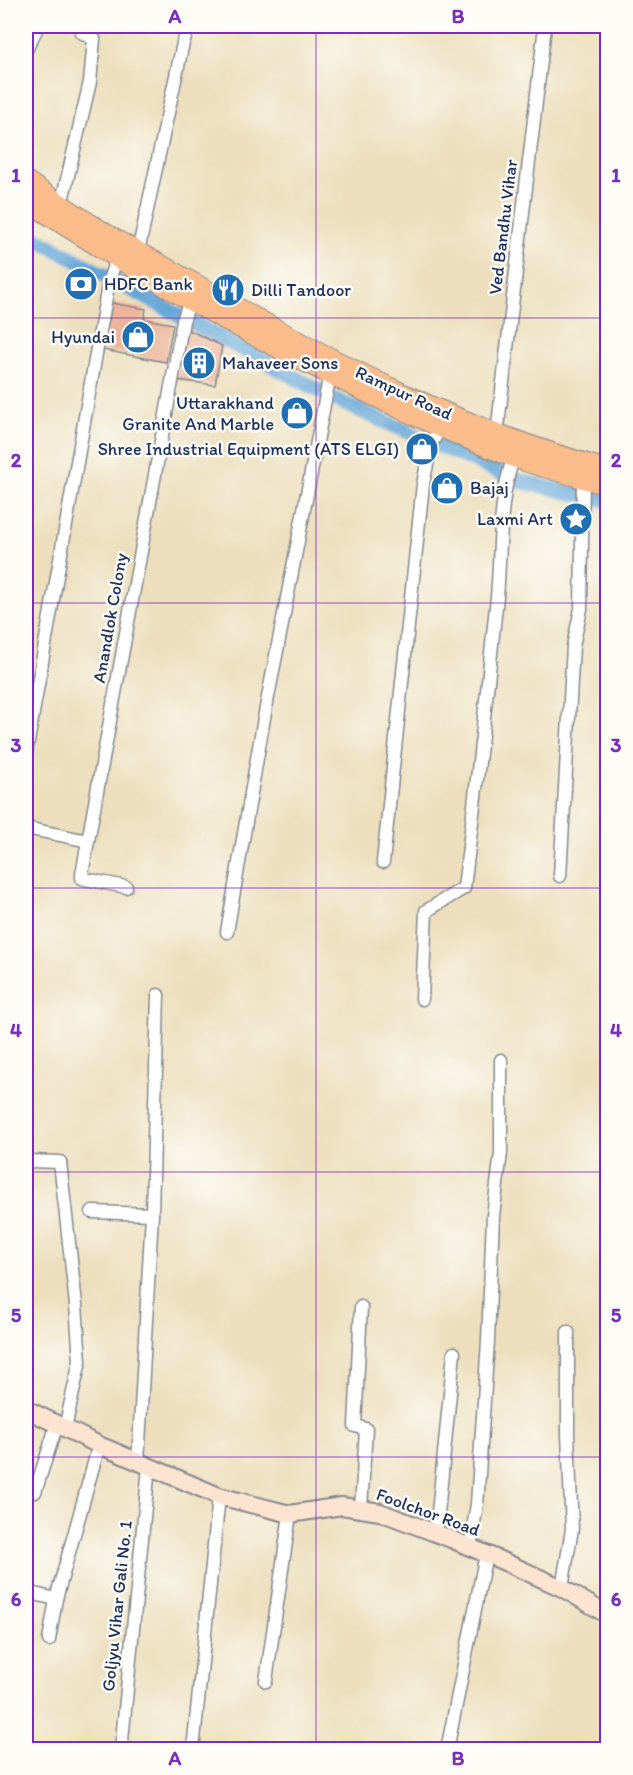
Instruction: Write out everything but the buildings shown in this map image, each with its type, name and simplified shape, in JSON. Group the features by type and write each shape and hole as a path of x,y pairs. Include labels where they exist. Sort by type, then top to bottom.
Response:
{"main road":[{"name":"Rampur Road","path":"26,181 138,252 278,332 348,367 497,434 608,470"},
{"path":"28,203 112,271 186,312 253,335 328,388 509,469 583,490 608,485"}],"street":[{"path":"26,50 38,26"},
{"path":"61,205 90,82 94,41 91,36 81,32 82,26"},
{"path":"138,252 180,53 189,26"},
{"name":"Ved Bandhu Vihar","path":"497,434 545,26"},
{"path":"26,753 112,271"},
{"name":"Anandlok Colony","path":"126,887 82,878 186,312"},
{"path":"227,932 289,582 328,388"},
{"path":"383,862 423,484 435,437"},
{"path":"422,999 426,911 464,888 509,469"},
{"path":"560,876 573,646 581,609 583,490"},
{"path":"26,828 88,841"},
{"name":"Goljyu Vihar Gali No. 1","path":"121,1749 144,1465 158,994"},
{"path":"447,1749 478,1550 477,1504 488,1341 493,1216 501,1154 501,1060"},
{"path":"26,1161 60,1162 80,1361 61,1426 35,1492"},
{"path":"92,1212 152,1214"},
{"path":"361,1307 355,1426 366,1429 361,1508"},
{"path":"562,1588 572,1529 568,1434 568,1332"},
{"path":"436,1533 454,1353"},
{"name":"Foolchor Road","path":"26,1409 99,1445 219,1496 290,1514 342,1506 380,1512 478,1550 562,1588 608,1615"},
{"path":"49,1640 56,1599 99,1445"},
{"path":"193,1749 219,1496"},
{"path":"266,1681 290,1514"},
{"path":"26,1592 56,1599"}],"waterway":[{"path":"26,233 338,401 519,481 608,501"}],"place":[{"name":"HDFC Bank","path":"81,284"},
{"name":"Dilli Tandoor","path":"228,290"},
{"name":"Hyundai","path":"138,337"},
{"name":"Mahaveer Sons","path":"199,363"},
{"name":"Uttarakhand Granite And Marble","path":"297,413"},
{"name":"Shree Industrial Equipment (ATS ELGI)","path":"422,449"},
{"name":"Bajaj","path":"447,488"},
{"name":"Laxmi Art","path":"576,519"}]}
